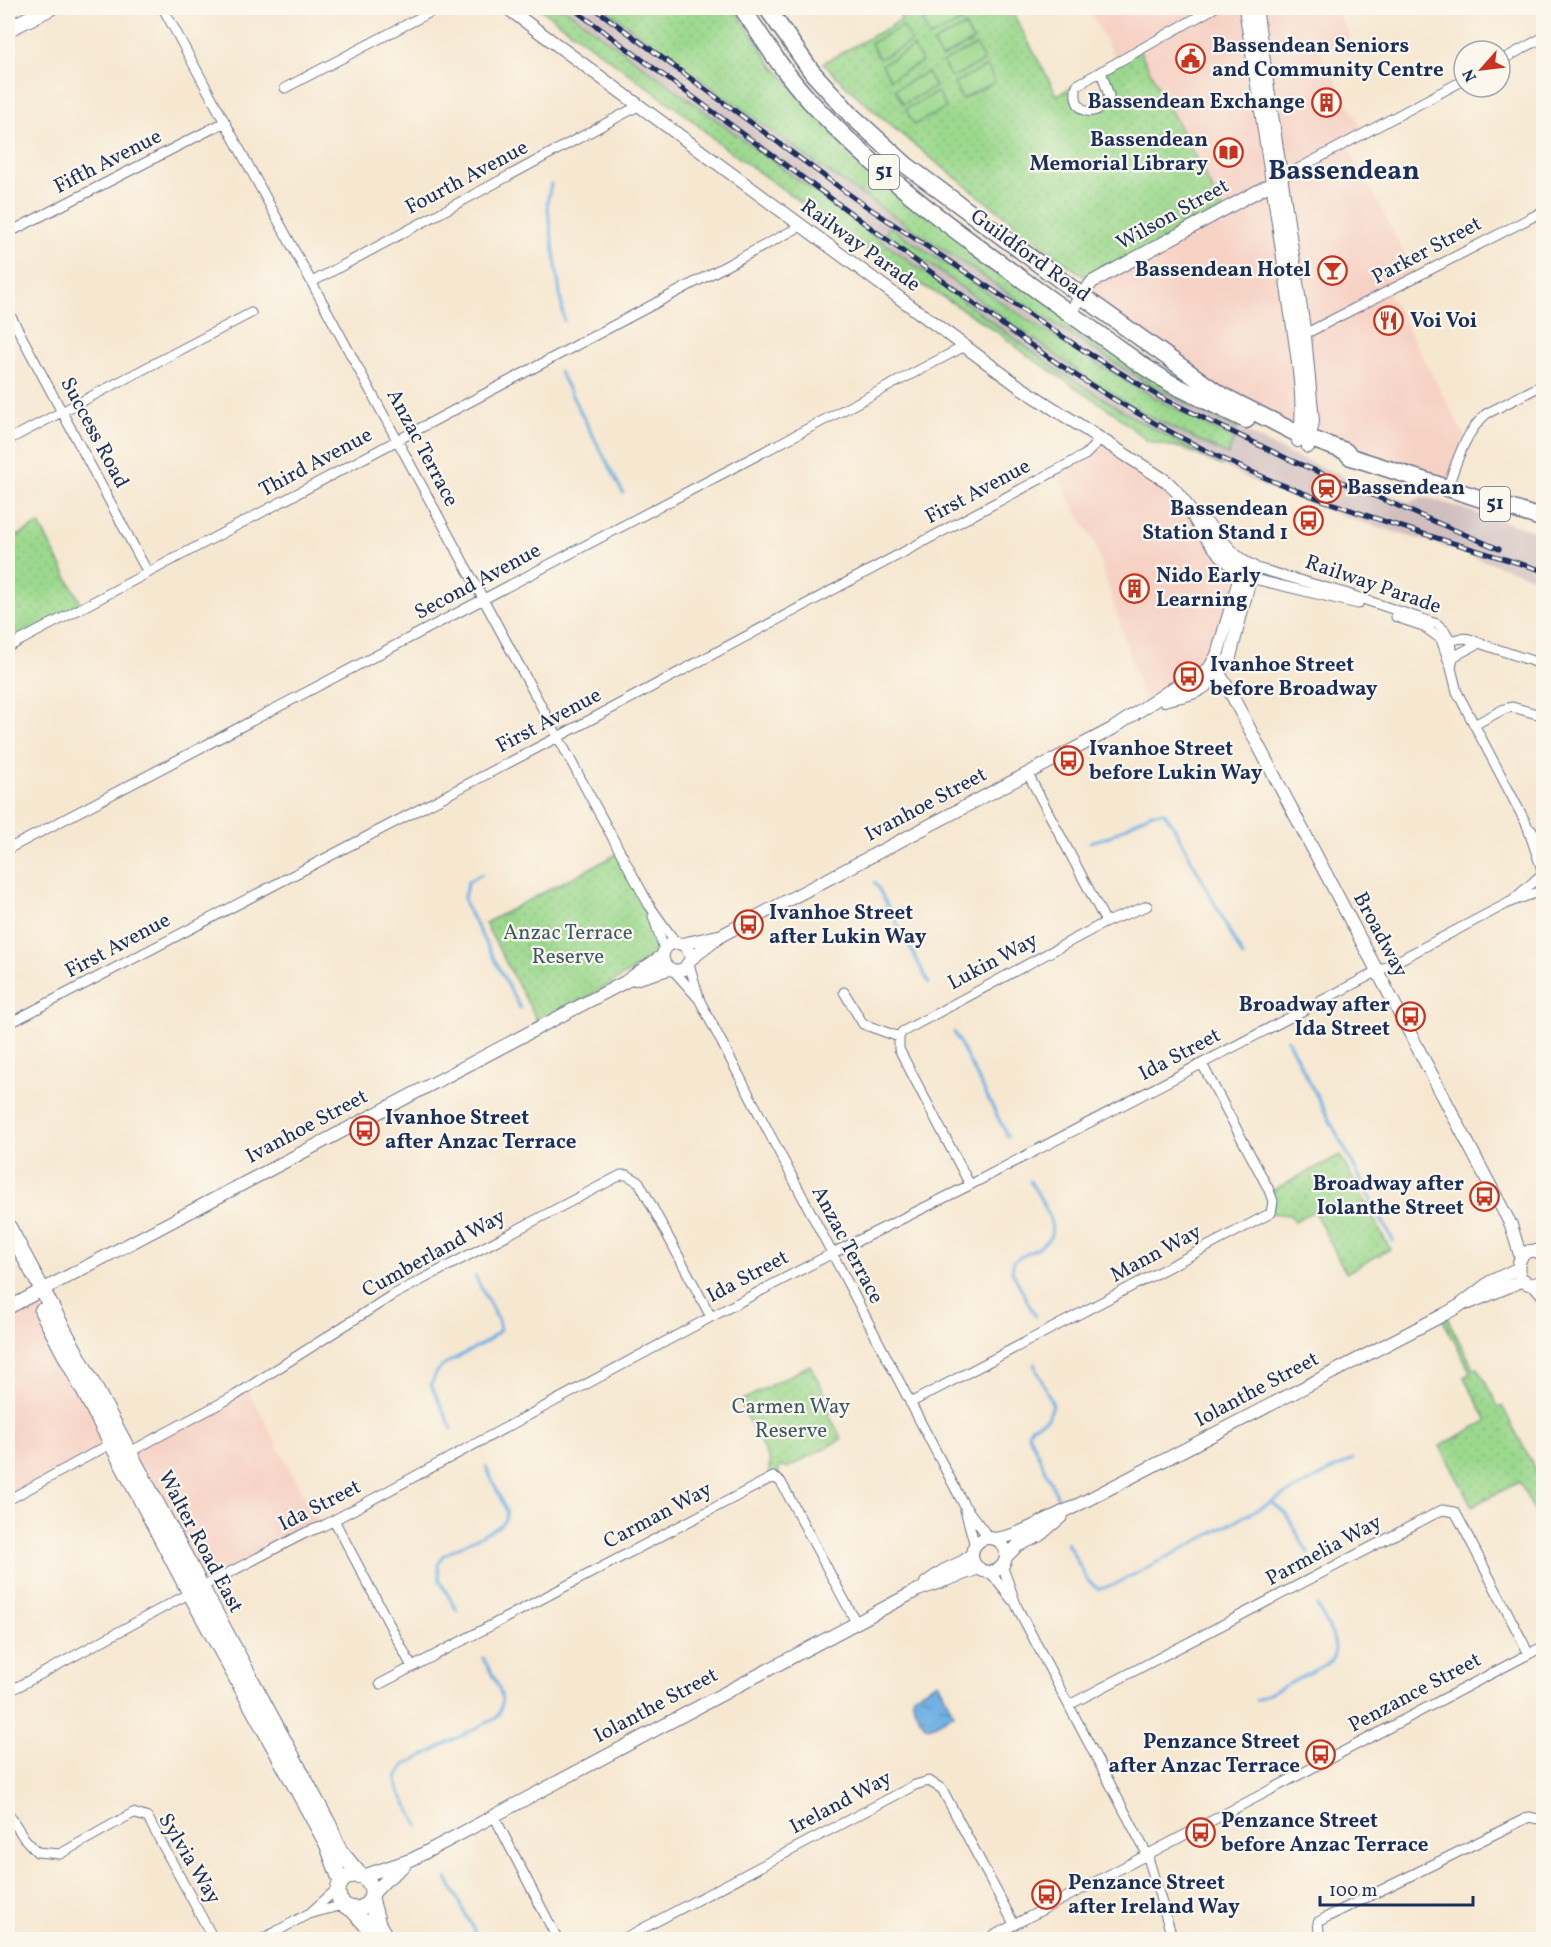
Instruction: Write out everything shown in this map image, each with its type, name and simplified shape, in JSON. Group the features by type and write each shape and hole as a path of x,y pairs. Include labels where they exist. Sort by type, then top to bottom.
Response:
{"highway":[{"name":"Guildford Road","path":"742,8 771,53 807,98 846,138 925,207 1170,383 1272,432 1304,441"},
{"name":"Guildford Road","path":"767,8 812,72 852,116 906,165 1218,394 1304,441 1344,459 1351,457 1544,519"}],"main road":[{"path":"8,30 50,8"},
{"name":"Walter Road East","path":"8,1226 38,1292 327,1844 340,1885"},
{"name":"Walter Road East","path":"8,1247 38,1292"},
{"name":"Walter Road East","path":"195,1590 330,1827 339,1850 361,1875"},
{"path":"375,1940 369,1928 339,1897 340,1885 347,1877 361,1875 371,1884 378,1924 387,1940"},
{"path":"348,1906 363,1908 372,1897"}],"street":[{"name":"Anzac Terrace","path":"163,8 649,905 679,943"},
{"path":"285,88 438,8"},
{"name":"Railway Parade","path":"507,8 1020,387 1166,481 1178,492 1198,525 1220,553 1247,570 1423,626 1447,642 1457,638 1470,638 1544,664"},
{"path":"1101,71 1109,96 1104,106 1094,112 1086,111 1078,105 1074,97 1077,85 1101,71 1214,8"},
{"path":"1245,8 1277,180"},
{"path":"1256,8 1277,180 1300,336 1304,441"},
{"path":"1512,54 1544,37"},
{"name":"Wilson Street","path":"1070,312 1092,282 1452,86"},
{"name":"Fourth Avenue","path":"312,282 640,105"},
{"name":"Fifth Avenue","path":"8,233 225,122"},
{"name":"Parker Street","path":"1300,336 1544,211"},
{"name":"Third Avenue","path":"8,647 801,226"},
{"name":"Success Road","path":"8,311 148,573"},
{"path":"8,440 251,313"},
{"name":"Second Avenue","path":"8,849 965,346"},
{"path":"1447,489 1466,438 1473,427 1486,414 1544,384"},
{"name":"First Avenue","path":"8,1024 558,737 1085,455 1101,440"},
{"name":"Ivanhoe Street","path":"690,961 722,935 1112,729 1175,687 1209,669 1216,668 1230,657 1247,570"},
{"path":"1447,642 1456,692 1527,825 1542,874"},
{"path":"1450,658 1479,643"},
{"name":"Broadway","path":"1216,668 1511,1225 1519,1263 1534,1281"},
{"path":"1474,725 1512,706 1544,716"},
{"path":"1028,774 1106,922"},
{"path":"1527,825 1544,843"},
{"name":"Ida Street","path":"1510,902 1542,874"},
{"name":"Ida Street","path":"8,1692 195,1590 334,1520 831,1254 970,1185 1510,902 1544,890"},
{"name":"Anzac Terrace","path":"649,905 663,952"},
{"name":"Lukin Way","path":"899,1037 907,1028 1106,922 1147,906"},
{"name":"Ivanhoe Street","path":"679,943 722,935"},
{"path":"679,943 690,952 690,961 684,969 672,970 664,963 663,952 671,944 679,943"},
{"name":"Ivanhoe Street","path":"8,1308 625,982 663,952"},
{"name":"Anzac Terrace","path":"690,961 700,1001 831,1254 964,1505 992,1538"},
{"name":"Anzac Terrace","path":"672,970 700,1001"},
{"name":"Ivanhoe Street","path":"625,982 672,970"},
{"path":"844,992 863,1024 899,1037 899,1049 970,1185"},
{"name":"Mann Way","path":"910,1403 1271,1213 1273,1201 1270,1192 1202,1064"},
{"name":"Cumberland Way","path":"8,1500 236,1395 391,1296 621,1175 639,1182 711,1317"},
{"name":"Broadway","path":"1511,1225 1540,1254"},
{"name":"Iolanthe Street","path":"1459,1306 1519,1263 1540,1254"},
{"path":"1534,1281 1544,1296"},
{"name":"Iolanthe Street","path":"992,1538 1013,1536 1072,1508 1459,1306 1534,1281"},
{"name":"Carman Way","path":"380,1684 772,1476 781,1482 855,1622"},
{"name":"Anzac Terrace","path":"964,1505 974,1550"},
{"name":"Iolanthe Street","path":"1004,1561 1017,1546 1040,1534 1072,1508"},
{"name":"Parmelia Way","path":"1069,1705 1442,1510 1455,1512 1529,1654"},
{"path":"334,1520 412,1668"},
{"path":"1017,1607 973,1559 974,1550 984,1539 992,1538 1002,1544 1004,1561 1017,1607 1147,1854 1173,1940"},
{"name":"Iolanthe Street","path":"918,1590 943,1570 964,1561 974,1550"},
{"path":"984,1570 1004,1561"},
{"name":"Iolanthe Street","path":"372,1897 386,1880 413,1859 855,1622 918,1590 984,1570"},
{"name":"Penzance Street","path":"985,1940 1544,1646"},
{"name":"Ireland Way","path":"621,1940 915,1785 929,1780 942,1789 1014,1924"},
{"name":"Sylvia Way","path":"8,1813 24,1838 37,1852 60,1854 133,1813 148,1818 214,1940"},
{"path":"494,1816 558,1940"},
{"path":"1320,1940 1318,1922 1329,1916 1529,1817 1544,1820"},
{"name":"Iolanthe Street","path":"361,1875 413,1859"},
{"path":"261,1940 308,1914 340,1885"},
{"path":"308,1914 348,1906"}],"shaded area":[{"path":"564,8 604,8 818,165 1137,377 1237,430 1238,428 1289,454 1396,498 1409,502 1422,498 1432,499 1543,534 1543,581 1434,543 1360,522 1265,488 1136,419 1059,371","holes":["889,227 1119,377 1233,439 1228,455 1142,413 1089,379 886,233"]},
{"path":"1088,8 1245,8 1295,337 1300,435 1219,394 1082,296 1092,282 1117,62"},
{"path":"1256,8 1335,8 1351,37 1321,54 1365,134 1347,144 1417,277 1388,292 1466,438 1447,489 1310,439"},
{"path":"1101,439 1161,477 1241,572 1213,664 1146,707 1094,542 1054,472"},
{"path":"33,1295 111,1444 8,1500 8,1318 14,1305"},
{"path":"247,1388 321,1527 200,1588 128,1453"}],"green space":[{"path":"539,8 564,8 1059,371 1136,419 1223,466 1182,448 1146,440 1113,412 1031,358 996,331 888,265 717,142 687,116"},
{"path":"604,8 734,8 774,67 889,184 1239,422 1237,430 1137,377 1024,304 818,165"},
{"path":"896,8 1010,8 1057,95 1077,85 1074,97 1094,112 1109,96 1101,71 1139,50 1223,210 1092,282 912,143 823,63 902,20"},
{"path":"950,8 956,8 963,21 930,37 922,22"},
{"path":"903,26 911,42 879,59 871,43"},
{"path":"965,26 973,41 941,58 933,43"},
{"path":"976,45 984,61 951,78 943,62"},
{"path":"914,47 922,62 890,79 882,64"},
{"path":"987,66 995,82 962,99 954,83"},
{"path":"927,72 935,87 903,104 895,89"},
{"path":"938,92 946,108 914,125 906,109"},
{"path":"889,226 1101,366 1144,392 1234,439 1228,455 1142,413 1089,379 886,233"},
{"path":"39,524 83,607 8,647 8,541"},
{"name":"Anzac Terrace Reserve","path":"621,852 649,905 663,952 540,1026 485,923"},
{"path":"1340,1155 1390,1249 1346,1273 1314,1211 1294,1221 1290,1215 1271,1213 1270,1192"},
{"path":"1445,1314 1474,1369 1478,1368 1499,1408 1502,1406 1543,1484 1543,1528 1519,1482 1472,1506 1440,1446 1487,1421 1464,1377 1471,1373 1441,1316"},
{"name":"Carmen Way Reserve","path":"810,1365 833,1410 828,1413 842,1439 787,1468 780,1466 777,1478 768,1478 770,1462 739,1402"}],"water":[{"path":"938,1682 954,1714 929,1728 917,1714 913,1696"}],"waterway":[{"path":"551,184 547,203 564,321"},
{"path":"559,371 623,493"},
{"path":"1090,842 1108,837 1151,813 1164,812 1243,957"},
{"path":"482,874 468,882 464,897 466,906 520,1008"},
{"path":"875,882 929,983"},
{"path":"954,1032 1008,1137"},
{"path":"1287,1039 1393,1241"},
{"path":"1030,1181 1047,1211 1052,1228 1051,1235 1039,1247 1014,1261 1012,1271 1035,1316"},
{"path":"452,1429 431,1385 435,1375 450,1361 485,1342 500,1330 498,1320 475,1276"},
{"path":"1034,1364 1053,1405 1048,1418 1031,1427 1028,1433 1060,1502"},
{"path":"1067,1543 1088,1581 1099,1589 1112,1586 1353,1459"},
{"path":"457,1611 440,1581 438,1564 444,1555 499,1526 505,1520 507,1512 486,1467"},
{"path":"1271,1502 1286,1514 1308,1553"},
{"path":"1256,1700 1329,1663 1335,1649 1334,1642 1317,1606"},
{"path":"419,1826 398,1789 397,1777 405,1765 496,1718 502,1703 501,1695 483,1658"},
{"path":"447,1878 479,1940"}],"railway":[{"path":"572,8 1022,339 1145,418 1242,468 1308,495 1544,571"},
{"path":"594,8 857,200 1083,350 1160,397 1288,459 1499,549"}],"place":[{"name":"Bassendean Seniors and Community Centre","path":"1191,58"},
{"name":"Bassendean Exchange","path":"1326,102"},
{"name":"Bassendean Memorial Library","path":"1229,152"},
{"name":"Bassendean Hotel","path":"1332,270"},
{"name":"Voi Voi","path":"1389,321"},
{"name":"Bassendean","path":"1326,488"},
{"name":"Bassendean Station Stand 1","path":"1309,521"},
{"name":"Nido Early Learning","path":"1135,588"},
{"name":"Ivanhoe Street before Broadway","path":"1189,677"},
{"name":"Ivanhoe Street before Lukin Way","path":"1068,761"},
{"name":"Ivanhoe Street after Lukin Way","path":"748,925"},
{"name":"Broadway after Ida Street","path":"1411,1017"},
{"name":"Ivanhoe Street after Anzac Terrace","path":"364,1130"},
{"name":"Broadway after Iolanthe Street","path":"1485,1196"},
{"name":"Penzance Street after Anzac Terrace","path":"1321,1754"},
{"name":"Penzance Street before Anzac Terrace","path":"1200,1833"},
{"name":"Penzance Street after Ireland Way","path":"1047,1895"}],"district":[{"name":"Bassendean","path":"1344,172"}]}
